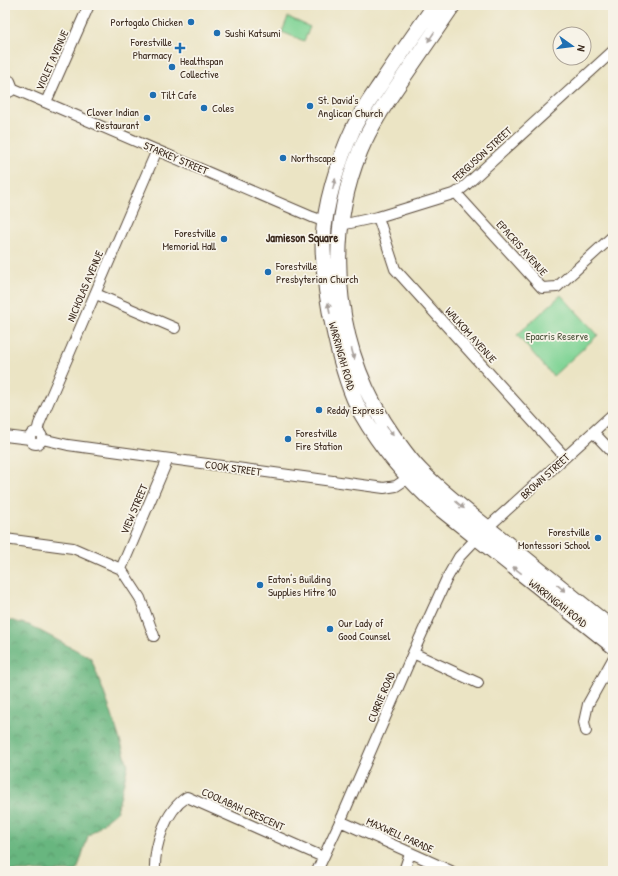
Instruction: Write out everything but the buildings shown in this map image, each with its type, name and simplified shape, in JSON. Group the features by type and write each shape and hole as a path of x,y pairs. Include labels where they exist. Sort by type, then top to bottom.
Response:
{"highway":[{"name":"WARRINGAH ROAD","path":"435,5 368,103 354,128 340,159 334,183 323,242 325,280 329,310 345,373 361,412 380,443 613,646"},
{"name":"WARRINGAH ROAD","path":"414,474 404,451 385,423 367,390 355,360 345,323 340,288 339,254 341,225 345,199 361,149 377,118 453,5"},
{"name":"STARKEY STREET","path":"326,222 341,225"},
{"name":"WARRINGAH ROAD","path":"482,533 613,629"}],"street":[{"name":"VIOLET AVENUE","path":"46,102 89,5"},
{"name":"FERGUSON STREET","path":"341,225 378,217 456,193 613,51"},
{"path":"5,79 10,81 8,91"},
{"name":"STARKEY STREET","path":"8,91 46,102 326,222"},
{"name":"NICHOLAS AVENUE","path":"36,437 39,424 157,150"},
{"name":"EPACRIS AVENUE","path":"456,193 542,288 557,287 613,236"},
{"name":"WALKOM AVENUE","path":"378,217 395,268 565,457"},
{"path":"96,294 175,328"},
{"name":"BROWN STREET","path":"482,533 613,414"},
{"path":"593,432 613,453"},
{"name":"COOK STREET","path":"5,436 36,437 68,445 384,488 396,486 414,474"},
{"name":"VIEW STREET","path":"121,569 168,459"},
{"name":"CURRIE ROAD","path":"317,871 450,573 459,557 482,533"},
{"path":"5,539 73,548 121,569 140,598 154,636"},
{"path":"413,653 478,683"},
{"path":"586,731 584,722 588,704 613,659"},
{"name":"COOLABAH CRESCENT","path":"155,871 155,858 166,821 178,803 187,797 323,857"},
{"name":"MAXWELL PARADE","path":"340,821 451,871"},
{"path":"404,871 410,853"}],"green space":[{"path":"288,17 310,27 304,41 282,32"},
{"name":"Epacris Reserve","path":"561,295 598,335 553,376 517,335"},
{"path":"5,619 29,625 91,658 110,709 128,765 117,811 88,836 77,871 5,871"}],"place":[{"name":"Portogalo Chicken","path":"191,22"},
{"name":"Sushi Katsumi","path":"217,33"},
{"name":"Forestville Pharmacy","path":"180,48"},
{"name":"Healthspan Collective","path":"172,67"},
{"name":"Tilt Cafe","path":"153,95"},
{"name":"St. David's Anglican Church","path":"310,106"},
{"name":"Coles","path":"204,108"},
{"name":"Clover Indian Restaurant","path":"147,118"},
{"name":"Northscape","path":"283,158"},
{"name":"Forestville Memorial Hall","path":"224,239"},
{"name":"Forestville Presbyterian Church","path":"268,272"},
{"name":"Reddy Express","path":"319,410"},
{"name":"Forestville Fire Station","path":"288,439"},
{"name":"Forestville Montessori School","path":"598,538"},
{"name":"Eaton's Building Supplies Mitre 10","path":"260,585"},
{"name":"Our Lady of Good Counsel","path":"330,629"}],"district":[{"name":"Jamieson Square","path":"302,237"}]}
